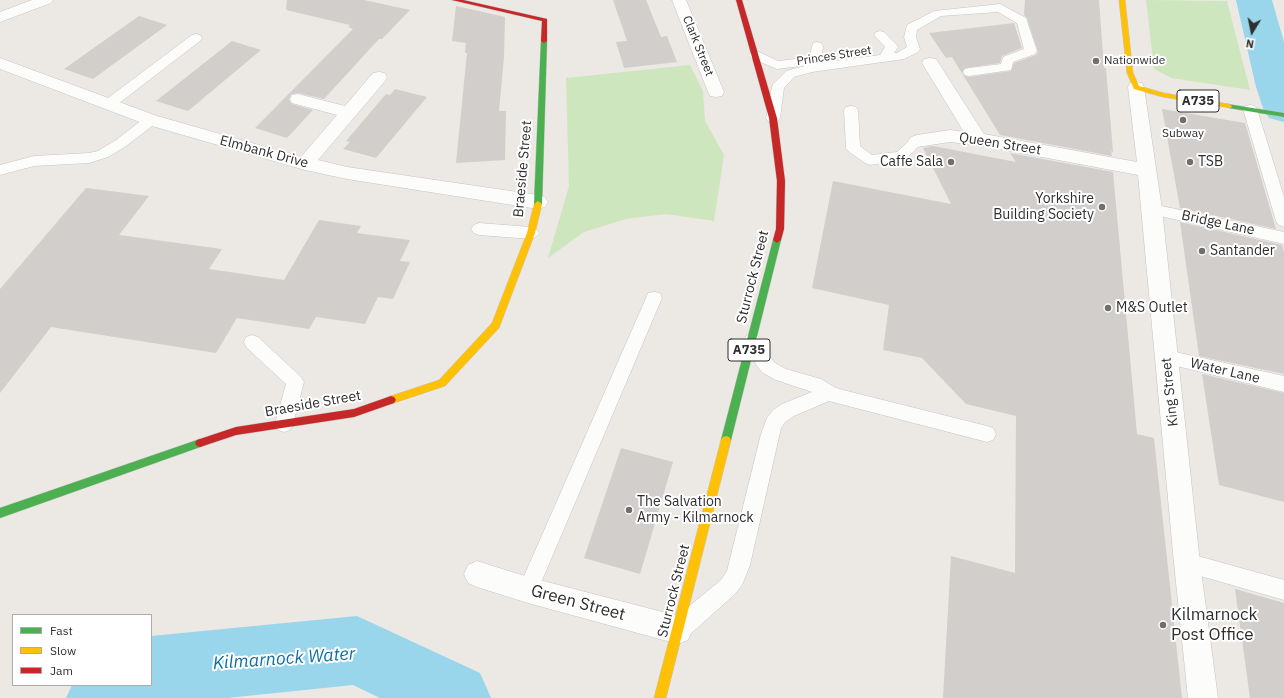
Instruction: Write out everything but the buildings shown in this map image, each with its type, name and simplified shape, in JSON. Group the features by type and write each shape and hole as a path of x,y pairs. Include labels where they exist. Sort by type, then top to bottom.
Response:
{"main road":[{"name":"Braeside Street","path":"0,513 236,431 354,413 442,383 496,325 531,233 538,202 545,20 455,0"},
{"name":"Sturrock Street","path":"660,698 780,229 781,181 773,118 739,0"},
{"path":"1122,0 1130,73 1136,87"},
{"name":"A735","path":"1136,87 1163,95 1284,115"}],"street":[{"path":"0,17 46,0"},
{"name":"Clark Street","path":"679,0 716,92"},
{"name":"Elmbank Drive","path":"0,63 151,120 305,164 347,173 538,202"},
{"path":"930,63 978,139"},
{"path":"305,164 379,77"},
{"name":"King Street","path":"1136,87 1152,209 1187,563 1203,698"},
{"path":"298,99 348,112"},
{"name":"Queen Street","path":"917,141 950,136 978,139 1146,170"},
{"name":"Green Street","path":"477,574 528,590 678,630"}],"lane":[{"path":"930,63 912,43 911,28 938,14 1000,8 1022,21 1031,51 1007,60 1007,67 969,72"},
{"path":"880,35 892,53"},
{"path":"109,104 196,38"},
{"name":"Princes Street","path":"773,118 778,87 790,74 811,68 892,53 912,43"},
{"path":"808,61 816,55 817,46"},
{"name":"Princes Street","path":"755,55 777,65 892,53 930,63"},
{"name":"Queen Street","path":"852,110 853,148 870,160 901,156 917,141"},
{"path":"1256,110 1284,221"},
{"path":"0,170 40,160 88,158 103,154 121,143 151,120"},
{"name":"Bridge Lane","path":"1152,209 1284,238"},
{"path":"479,229 531,233"},
{"path":"528,590 654,298"},
{"path":"752,341 763,361 776,372 815,384 828,393 883,409 988,434"},
{"path":"252,342 295,382 284,424"},
{"name":"Water Lane","path":"1166,357 1284,384"},
{"path":"678,630 735,578 740,565 773,424 779,416 788,410 828,393"},
{"path":"1187,563 1284,590"}],"green space":[{"path":"1146,0 1227,1 1250,90 1171,78 1154,69"},
{"path":"690,65 703,91 705,121 724,155 714,221 666,214 626,219 584,232 548,258 569,186 566,78"}],"waterway":[{"name":"Kilmarnock Water","path":"1254,0 1276,87 1284,108"},
{"name":"Kilmarnock Water","path":"152,671 357,650 455,698"},
{"name":"Kilmarnock Water","path":"102,698 123,686"}],"traffic: fast":[{"path":"538,204 544,41"},
{"path":"1229,106 1284,115"},
{"path":"726,440 777,240"},
{"path":"0,513 200,443"}],"traffic: slow":[{"path":"1122,0 1130,73 1136,87 1163,95 1229,106"},
{"path":"391,400 442,383 496,325 531,233 538,204"},
{"path":"660,698 726,440"}],"traffic: jam":[{"path":"455,0 545,20 544,41"},
{"path":"739,0 773,118 781,181 780,229 777,240"},
{"path":"200,443 236,431 354,413 391,400"}],"place":[{"name":"Nationwide","path":"1096,61"},
{"name":"Subway","path":"1183,120"},
{"name":"Caffe Sala","path":"951,162"},
{"name":"TSB","path":"1190,162"},
{"name":"Yorkshire Building Society","path":"1102,207"},
{"name":"Santander","path":"1202,251"},
{"name":"M&S Outlet","path":"1108,308"},
{"name":"The Salvation Army - Kilmarnock","path":"629,510"},
{"name":"Kilmarnock Post Office","path":"1163,625"}]}
